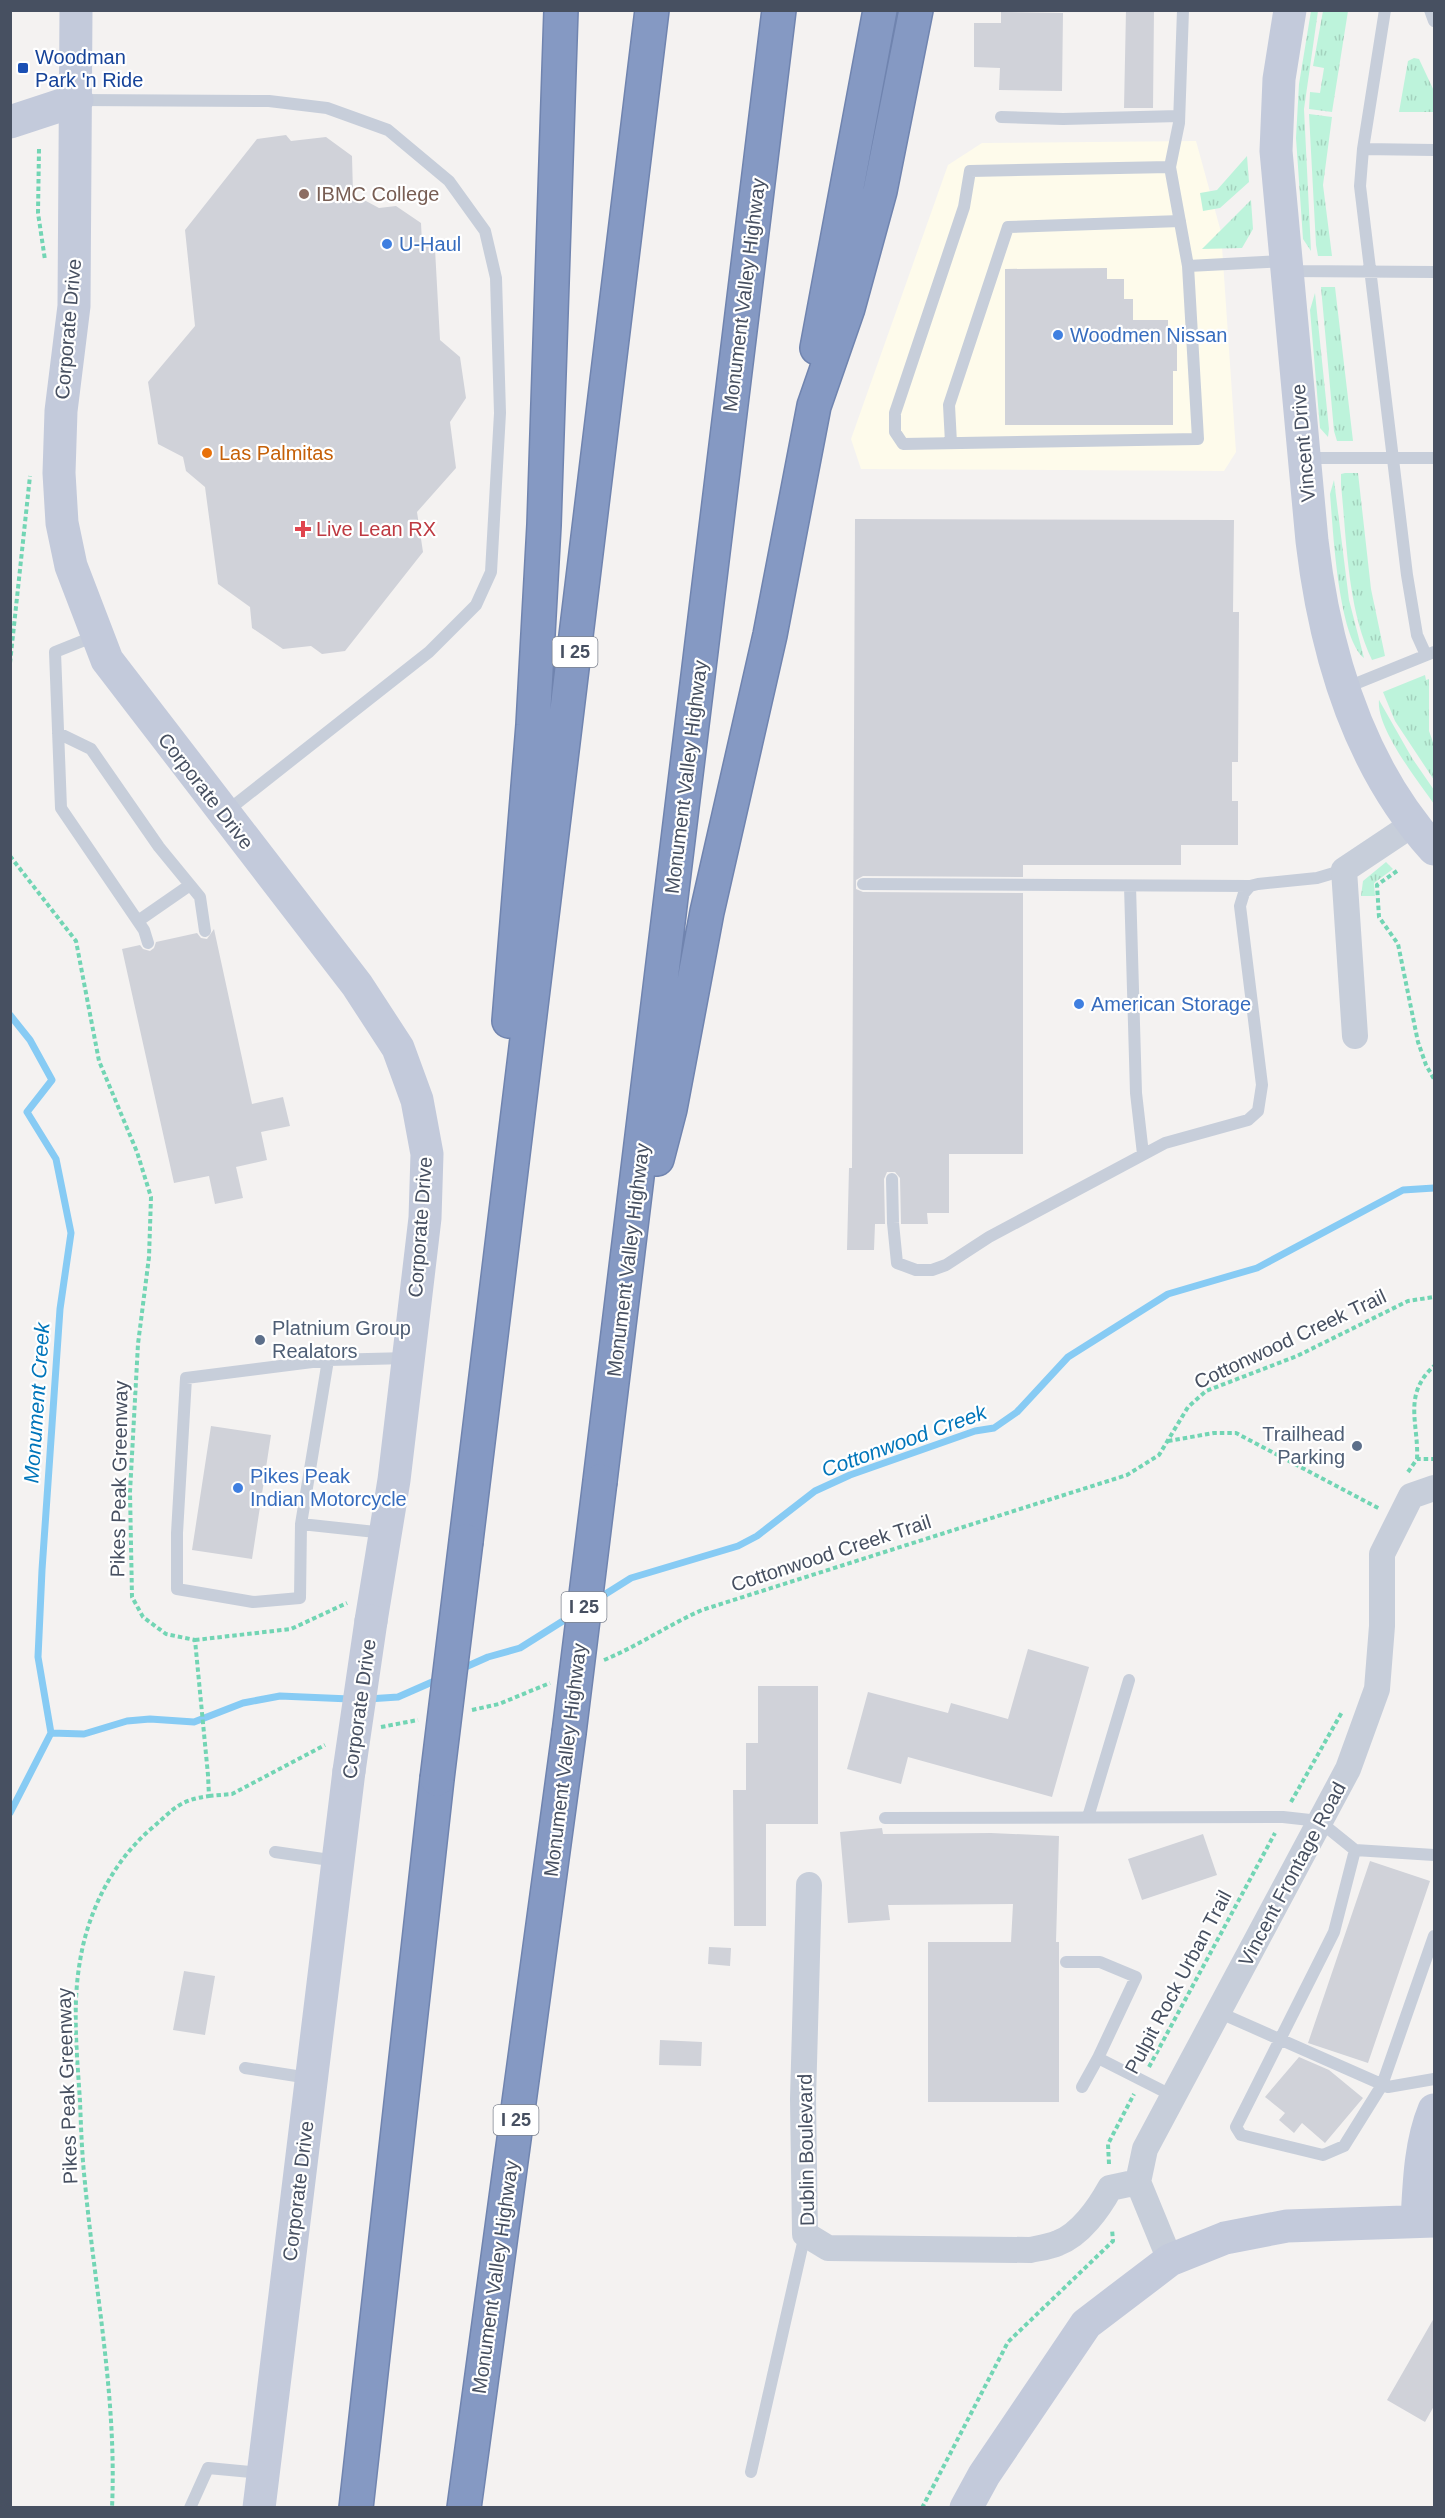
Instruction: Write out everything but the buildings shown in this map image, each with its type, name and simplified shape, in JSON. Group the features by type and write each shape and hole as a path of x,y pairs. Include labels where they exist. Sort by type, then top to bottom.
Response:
{"highway":[{"path":"498,1293 504,1075 533,725 543,525 561,10"},
{"name":"I 25","path":"356,2508 437,1779 498,1293 652,10"},
{"name":"Monument Valley Highway","path":"464,2508 569,1733 779,10"},
{"path":"814,406 813,370 880,10"},
{"path":"625,1286 670,1109 707,912 770,635 814,406 848,308 880,191 916,10"}],"street":[{"name":"Corporate Drive","path":"76,10 74,306 61,411 59,473 62,523 70,566 106,660 357,985 398,1048 417,1100 427,1154 425,1218 409,1358 386,1533 349,1771 259,2508"},
{"name":"Vincent Drive","path":"1290,10 1277,102 1276,151 1318,590 1344,689 1362,740 1378,771 1413,824 1434,849"},
{"path":"10,122 77,100"},
{"path":"1355,1036 1344,870 1413,824"},
{"name":"Vincent Frontage Road","path":"1138,2182 1145,2149 1348,1769 1377,1689 1382,1626 1382,1554 1411,1496 1434,1488"},
{"name":"Dublin Boulevard","path":"809,1885 803,2099 805,2234 828,2248 1030,2250 1059,2243 1082,2226 1110,2188"},
{"path":"966,2508 984,2475 1086,2324 1170,2260 1225,2238 1287,2226 1426,2221 1419,2176 1431,2118"},
{"path":"1110,2188 1138,2182 1170,2260"}],"lane":[{"path":"1170,167 970,171 964,207 895,413 895,432 903,444 1198,439 1188,266 1170,167 1179,116 1183,10"},
{"path":"1344,689 1409,665 1430,654 1419,639 1411,600 1360,186 1363,149 1385,10"},
{"path":"1430,10 1434,21"},
{"path":"77,100 269,101 327,108 388,130 455,189 485,231 496,278 500,413 491,572 476,605 429,652 224,814"},
{"path":"1001,117 1063,119 1179,116"},
{"path":"1363,149 1434,150"},
{"path":"951,443 949,405 1008,227 1180,221"},
{"path":"1188,266 1286,266 1370,272 1434,272"},
{"path":"1304,458 1434,458"},
{"path":"96,635 55,652 62,808 138,921 148,944"},
{"path":"58,733 91,749 159,847 200,897 205,931"},
{"path":"863,884 1250,886 1317,878 1344,870"},
{"path":"138,921 190,885"},
{"path":"1130,886 1136,1093 1143,1154"},
{"path":"892,1179 897,1263 916,1270 932,1270 946,1265 989,1237 1165,1143 1234,1126 1248,1120 1258,1111 1261,1071 1245,960 1240,906 1244,893 1250,886"},
{"path":"328,1360 301,1524 300,1598 253,1602 177,1588 177,1533 186,1378 328,1360 409,1358"},
{"path":"301,1524 386,1533"},
{"path":"1088,1817 1129,1680"},
{"path":"885,1818 1283,1817 1319,1821 1355,1850 1434,1855"},
{"path":"1355,1850 1334,1932 1236,2127 1241,2135 1323,2155 1344,2146 1382,2085 1434,1936"},
{"path":"275,1852 338,1861"},
{"path":"1065,1962 1100,1962 1136,1977 1082,2087"},
{"path":"1218,2012 1388,2087 1434,2079"},
{"path":"1098,2058 1173,2096"},
{"path":"245,2068 311,2078"},
{"path":"751,2472 805,2234"},
{"path":"190,2508 208,2468 264,2473"}],"path":[{"name":"Pikes Peak Greenway","path":"10,856 76,940 99,1061 136,1152 151,1197 149,1257 138,1344 130,1492 132,1597 143,1617 166,1634 195,1640 291,1629 350,1602 379,1579"},
{"path":"1397,870 1377,885 1379,917 1398,944 1418,1042 1434,1079"},
{"name":"Cottonwood Creek Trail","path":"597,1663 630,1649 702,1610 1127,1475 1151,1462 1168,1441 1188,1407 1206,1391 1297,1356 1408,1301 1434,1297"},
{"path":"1403,1476 1417,1459 1414,1405 1419,1387 1434,1366"},
{"path":"1168,1441 1214,1433 1236,1433 1381,1509"},
{"path":"1417,1459 1434,1459"},
{"path":"1376,1518 1384,1502"},
{"path":"195,1640 209,1796 232,1794 328,1744"},
{"path":"471,1711 499,1704 554,1682"},
{"name":"Pulpit Rock Urban Trail","path":"922,2508 1008,2342 1113,2241 1108,2144 1344,1707"},
{"path":"379,1728 424,1719"},
{"name":"Pikes Peak Greenway","path":"112,2508 114,2466 110,2408 84,2171 76,2040 79,1963 92,1914 128,1852 181,1802 209,1796"}],"shaded area":[{"name":"Woodmen Nissan","path":"1196,141 1221,232 1236,452 1224,471 861,469 851,439 948,165 982,143"}],"green space":[{"path":"1311,11 1318,11 1304,109 1311,251 1303,239 1296,138 1299,84"},
{"path":"1323,11 1348,11 1332,112 1309,109 1310,92 1320,93 1324,68 1313,66"},
{"path":"1414,58 1419,59 1434,91 1434,112 1399,112 1408,61"},
{"path":"1309,114 1332,117 1323,185 1332,256 1318,256 1316,245"},
{"path":"1247,156 1249,182 1220,208 1203,211 1200,193 1217,190"},
{"path":"1251,200 1253,229 1242,248 1202,249"},
{"path":"1321,287 1335,287 1353,441 1337,441 1334,431"},
{"path":"1315,293 1328,437 1320,428 1310,310"},
{"path":"1358,473 1371,589 1385,656 1372,660 1357,618 1349,574 1341,485 1341,474"},
{"path":"1334,480 1349,600 1364,658 1355,646 1348,628 1338,581 1330,494"},
{"path":"1425,675 1426,680 1429,679 1429,731 1434,745 1434,780 1395,721 1383,692"},
{"path":"1379,700 1412,758 1434,790 1434,804 1391,739 1380,712"},
{"path":"1386,862 1393,869 1374,883 1375,896 1361,896 1363,881"}],"waterway":[{"name":"Monument Creek","path":"10,1015 30,1040 52,1080 27,1112 56,1159 71,1233 60,1309 38,1657 51,1733 10,1813"},
{"name":"Cottonwood Creek","path":"596,1600 631,1578 738,1546 757,1536 815,1491 850,1475 975,1431 994,1428 1017,1412 1068,1357 1168,1294 1257,1268 1403,1190 1434,1188"},
{"name":"Cottonwood Creek","path":"461,1669 488,1657 520,1648 574,1614"},
{"name":"Cottonwood Creek","path":"368,1699 398,1697 439,1679"},
{"name":"Cottonwood Creek","path":"51,1733 84,1734 127,1721 150,1719 194,1722 243,1703 280,1696 350,1699"}],"place":[{"name":"Woodman Park 'n Ride","path":"23,68"},
{"name":"IBMC College","path":"304,194"},
{"name":"U-Haul","path":"387,244"},
{"name":"Woodmen Nissan","path":"1058,335"},
{"name":"Las Palmitas","path":"207,453"},
{"name":"Live Lean RX","path":"303,529"},
{"name":"American Storage","path":"1079,1004"},
{"name":"Platnium Group Realators","path":"260,1340"},
{"name":"Trailhead Parking","path":"1357,1446"},
{"name":"Pikes Peak Indian Motorcycle","path":"238,1488"}]}
